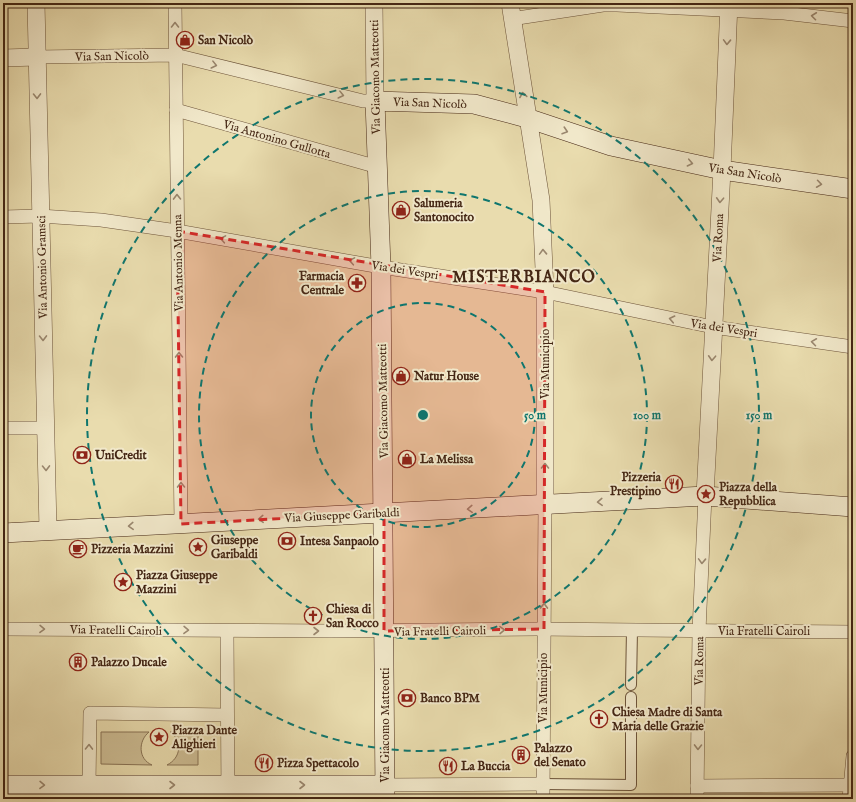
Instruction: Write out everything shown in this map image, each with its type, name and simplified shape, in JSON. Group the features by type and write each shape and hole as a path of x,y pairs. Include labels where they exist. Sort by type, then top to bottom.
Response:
{"main road":[{"name":"Via San Nicolò","path":"375,101 474,104 527,118 611,146 722,170 853,189"},
{"name":"Via Giacomo Matteotti","path":"375,101 381,266 385,792"},
{"name":"Via Giuseppe Garibaldi","path":"3,532 705,496"},
{"path":"705,496 853,507"},
{"path":"3,785 78,790 385,792"}],"street":[{"name":"Via Antonio Gramsci","path":"36,3 36,57 48,530"},
{"name":"Via Antonio Menna","path":"174,3 181,524"},
{"name":"Via Giacomo Matteotti","path":"374,3 375,101"},
{"path":"510,11 603,5 728,6 853,21"},
{"name":"Via Roma","path":"697,792 699,631 722,170 728,6"},
{"name":"Via Municipio","path":"510,11 541,200 545,292 543,799"},
{"name":"Via San Nicolò","path":"3,58 175,56 363,101 375,101"},
{"name":"Via Antonino Gullotta","path":"176,110 378,168"},
{"name":"Via dei Vespri","path":"3,217 40,216 101,220 177,231 545,292 713,327 853,347"},
{"path":"3,428 46,428"},
{"name":"Via Fratelli Cairoli","path":"3,629 384,632 544,629 853,632"},
{"path":"631,685 632,630"},
{"path":"227,631 228,792"},
{"path":"385,792 543,784 631,785 631,697"},
{"path":"78,790 90,712 227,715"},
{"path":"849,799 852,786 853,756"},
{"path":"697,792 852,786"}],"highlighted area":[{"path":"177,231 545,292 544,629 384,631 384,513 181,524"}],"shaded area":[{"path":"101,732 149,732 143,740 141,750 144,759 152,765 101,764"},
{"path":"170,732 198,733 198,765 167,765 172,762 178,754 179,749 177,740"}],"place":[{"name":"San Nicolò","path":"185,40"},
{"name":"Salumeria Santonocito","path":"401,210"},
{"name":"Farmacia Centrale","path":"357,283"},
{"name":"Natur House","path":"401,376"},
{"name":"UniCredit","path":"82,455"},
{"name":"La Melissa","path":"407,459"},
{"name":"Pizzeria Prestipino","path":"674,484"},
{"name":"Piazza della Repubblica","path":"706,494"},
{"name":"Intesa Sanpaolo","path":"287,541"},
{"name":"Giuseppe Garibaldi","path":"198,547"},
{"name":"Pizzeria Mazzini","path":"78,549"},
{"name":"Piazza Giuseppe Mazzini","path":"123,582"},
{"name":"Chiesa di San Rocco","path":"313,616"},
{"name":"Palazzo Ducale","path":"78,662"},
{"name":"Banco BPM","path":"407,698"},
{"name":"Chiesa Madre di Santa Maria delle Grazie","path":"599,719"},
{"name":"Piazza Dante Alighieri","path":"159,737"},
{"name":"Palazzo del Senato","path":"521,755"},
{"name":"Pizza Spettacolo","path":"264,763"},
{"name":"La Buccia","path":"448,766"}],"district":[{"name":"MISTERBIANCO","path":"524,276"}]}
